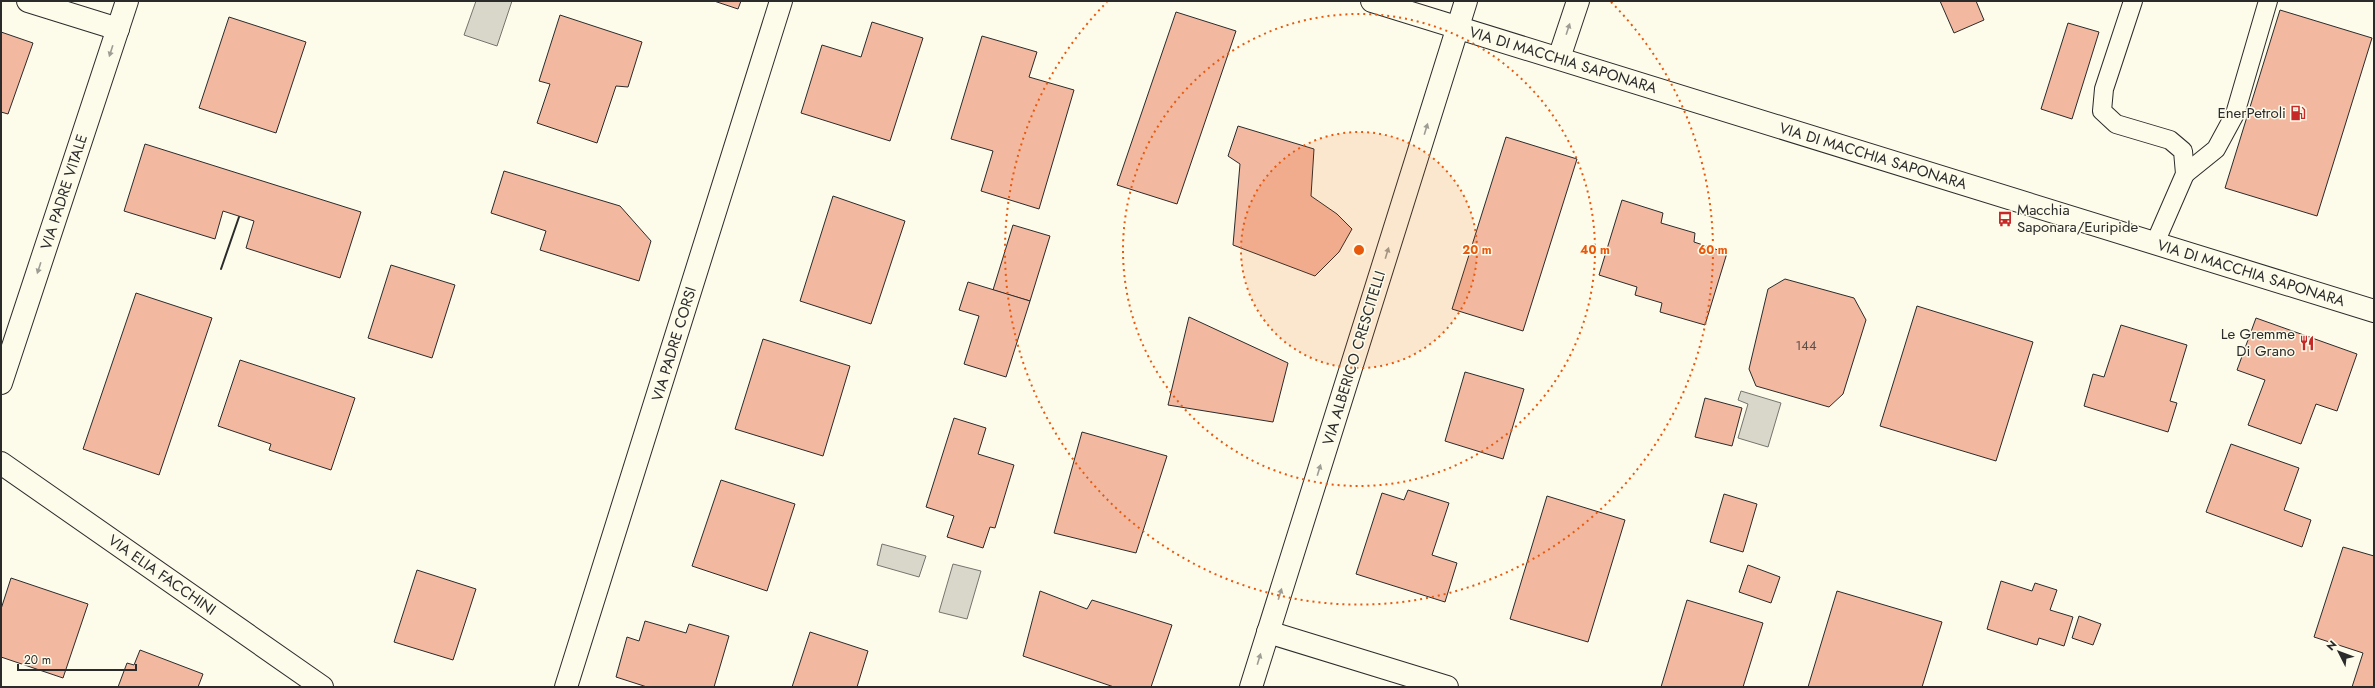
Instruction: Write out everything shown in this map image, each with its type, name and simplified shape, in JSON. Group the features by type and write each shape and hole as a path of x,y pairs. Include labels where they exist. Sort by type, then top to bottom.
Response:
{"street":[{"path":"28,1 118,30"},
{"name":"VIA PADRE VITALE","path":"1,383 127,1"},
{"name":"VIA PADRE CORSI","path":"566,687 781,1"},
{"name":"VIA DI MACCHIA SAPONARA","path":"1372,1 1458,29 1559,58 2374,311"},
{"name":"VIA ALBERICO CRESCITELLI","path":"1251,687 1466,1"},
{"path":"1559,58 1578,1"},
{"name":"VIA ELIA FACCHINI","path":"1,463 322,687"},
{"path":"1268,632 1447,687"}],"lane":[{"path":"2134,1 2104,89 2102,111 2116,124 2170,140 2177,144 2183,151 2185,174"},
{"path":"2155,243 2185,174 2216,149 2235,114 2268,1"}],"shaded area":[{"path":"476,1 512,1 497,46 464,35"},
{"path":"1741,391 1781,403 1768,447 1738,438 1748,404 1738,400"},
{"path":"882,544 926,556 919,577 877,565"},
{"path":"953,564 981,571 967,619 939,612"}],"building":[{"path":"714,1 741,1 738,9"},
{"path":"1940,1 1976,1 1984,20 1954,33"},
{"name":"EnerPetroli","path":"2280,10 2372,38 2317,216 2225,188"},
{"path":"1176,12 1236,31 1177,204 1117,185"},
{"path":"560,15 642,42 628,87 616,86 597,143 537,123 550,84 539,81"},
{"path":"229,17 306,42 276,133 199,108"},
{"path":"872,22 923,38 890,141 801,113 822,45 861,57"},
{"path":"2068,23 2099,32 2072,119 2041,109"},
{"path":"1,32 33,43 8,114 1,112"},
{"path":"982,36 1037,52 1029,77 1074,90 1039,209 981,191 993,151 951,139"},
{"path":"1238,126 1314,149 1311,196 1337,214 1352,229 1339,252 1315,276 1233,245 1240,164 1228,156"},
{"path":"1506,137 1577,159 1523,331 1452,309"},
{"path":"145,144 361,212 340,278 246,248 254,221 223,211 215,239 124,211"},
{"path":"504,171 620,206 651,241 639,281 540,250 546,231 491,213"},
{"path":"833,196 905,221 871,324 800,301"},
{"path":"1622,200 1663,213 1661,223 1695,233 1694,242 1727,253 1705,325 1660,312 1662,303 1635,295 1637,287 1599,275"},
{"path":"1013,225 1050,236 1030,301 993,290"},
{"path":"391,265 455,285 432,358 368,338"},
{"path":"1785,279 1854,298 1866,320 1843,394 1829,407 1756,386 1749,369 1768,289"},
{"path":"968,282 1030,301 1006,377 964,364 979,316 959,310"},
{"path":"136,293 212,318 159,475 83,449"},
{"path":"1917,306 2033,342 1996,461 1880,426"},
{"path":"1189,317 1288,363 1273,422 1168,405"},
{"path":"2256,318 2357,354 2337,411 2316,404 2301,444 2248,425 2265,380 2237,370"},
{"path":"2121,325 2187,345 2170,401 2177,403 2168,432 2084,406 2093,374 2104,377"},
{"path":"763,339 850,366 823,456 735,429"},
{"path":"240,360 355,398 331,470 269,450 271,444 218,426"},
{"path":"1465,372 1524,389 1503,459 1445,441"},
{"path":"1705,398 1742,408 1732,446 1695,437"},
{"path":"954,418 986,428 978,454 1014,465 995,528 990,527 983,548 947,537 954,516 926,507"},
{"path":"1082,432 1167,456 1136,553 1054,533"},
{"path":"2231,444 2299,468 2284,510 2311,520 2302,547 2206,512"},
{"path":"721,480 795,504 767,591 692,566"},
{"path":"1408,490 1449,503 1432,555 1457,563 1445,602 1356,574 1382,493 1404,500"},
{"path":"1724,494 1757,504 1743,552 1710,542"},
{"path":"1547,496 1625,520 1588,642 1510,619"},
{"path":"2343,547 2374,556 2374,687 2352,687 2363,653 2314,637"},
{"path":"1748,565 1780,577 1771,603 1739,592"},
{"path":"417,570 476,589 453,660 394,642"},
{"path":"11,578 88,604 63,678 1,657 1,609"},
{"path":"2001,581 2032,591 2035,583 2057,590 2050,610 2073,617 2064,646 2039,638 2037,645 1987,629"},
{"path":"1040,591 1087,609 1092,600 1172,625 1151,687 1114,687 1023,656"},
{"path":"1837,591 1942,622 1922,687 1808,687"},
{"path":"1687,600 1763,623 1743,687 1661,687"},
{"path":"2079,616 2101,624 2093,645 2072,638"},
{"path":"645,621 686,633 689,624 729,636 714,687 647,687 616,677 627,637 639,641"},
{"path":"810,632 868,651 857,687 792,687"},
{"path":"140,650 203,674 198,687 118,687 127,663 134,665"}],"wall":[{"path":"221,269 239,217"}],"place":[{"name":"EnerPetroli","path":"2298,113"},
{"name":"Macchia Saponara/Euripide","path":"2005,219"},
{"name":"Le Gremme Di Grano","path":"2307,343"}]}
